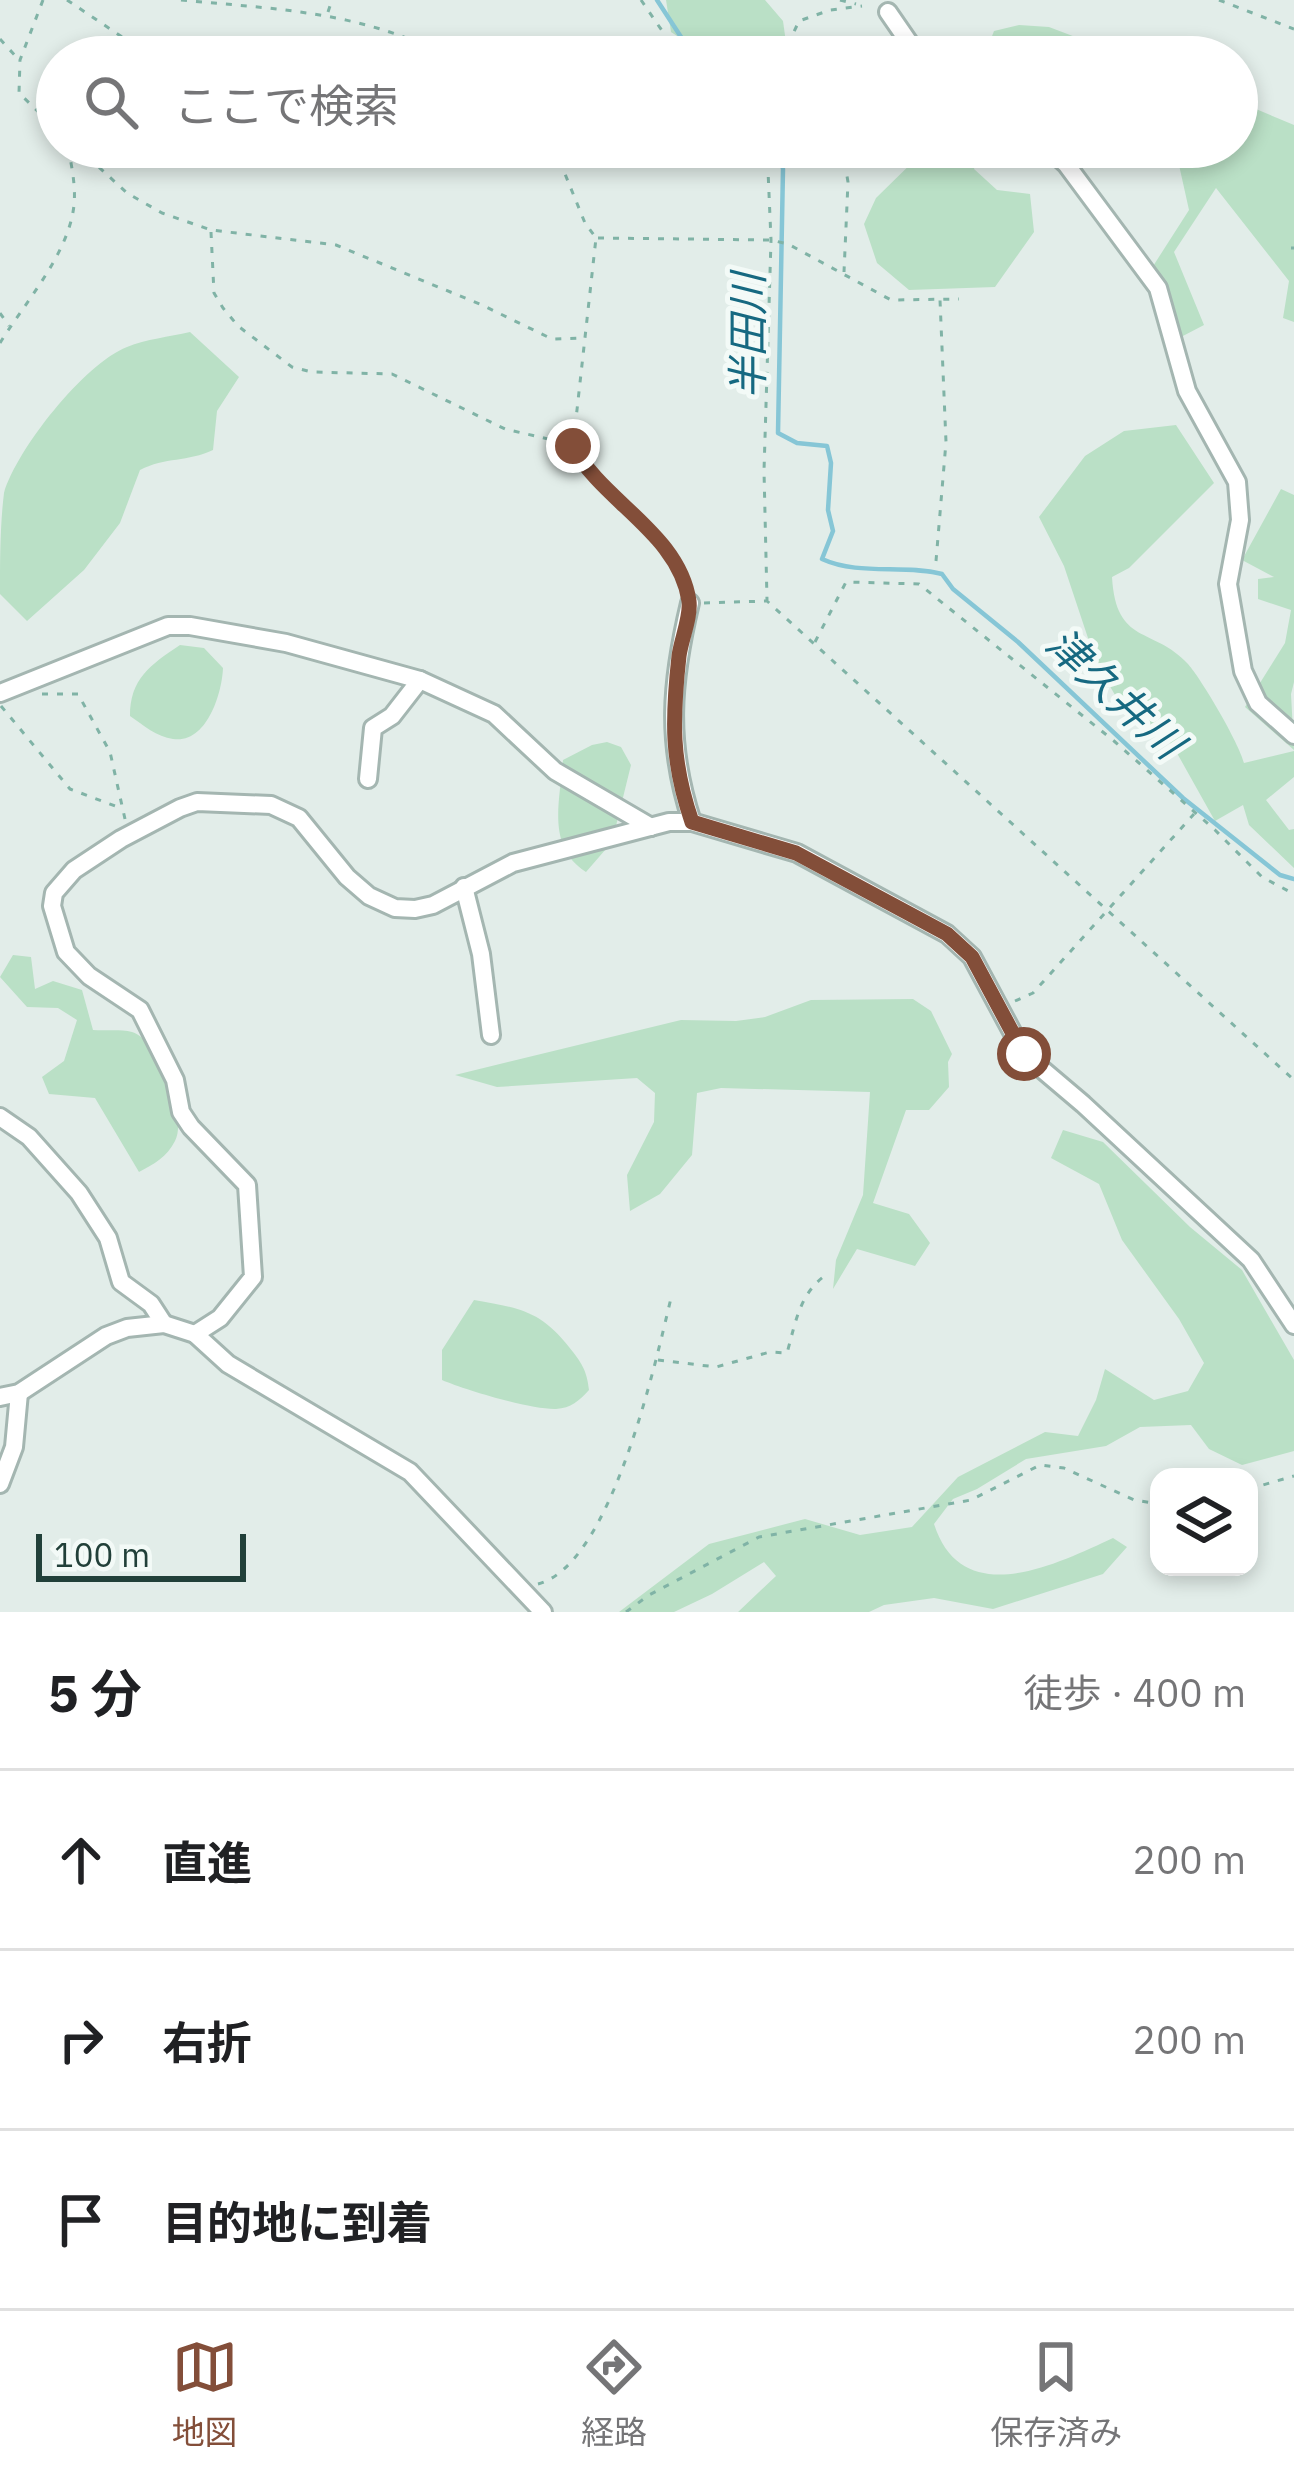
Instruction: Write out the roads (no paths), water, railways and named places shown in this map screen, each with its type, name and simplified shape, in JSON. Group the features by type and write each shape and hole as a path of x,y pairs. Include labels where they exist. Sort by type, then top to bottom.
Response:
{"street":[{"path":"888,12 905,36"},
{"path":"1069,168 1158,288 1187,392 1237,482 1241,498 1228,584 1244,670 1258,703 1294,735"},
{"path":"689,603 672,724 673,754 692,822"},
{"path":"0,693 168,626 286,643 420,680 494,714 555,771 651,826"},
{"path":"368,779 373,728 392,716 420,680"},
{"path":"195,1334 220,1318 253,1277 247,1185 190,1127 163,1050 140,1010 88,976 66,952 52,906 54,893 74,870 128,835 197,802 271,805 299,818 347,877 369,896 395,908 434,905 513,863 651,826 692,822 796,853 947,934 972,957 1024,1054 1252,1260 1294,1325"},
{"path":"464,887 481,955 491,1035"},
{"path":"0,1117 29,1137 79,1193 108,1238 121,1282 151,1304 164,1324"},
{"path":"0,1396 19,1393 106,1336 164,1324 195,1334 228,1364 410,1472 543,1612"},
{"path":"0,1484 14,1447 19,1393"}],"waterway":[{"name":"半田川","path":"657,0 680,36"},
{"name":"津久井川","path":"783,168 778,433 797,443 827,446 833,531 822,559 851,567 942,574 1183,798 1280,875 1294,879"}]}
